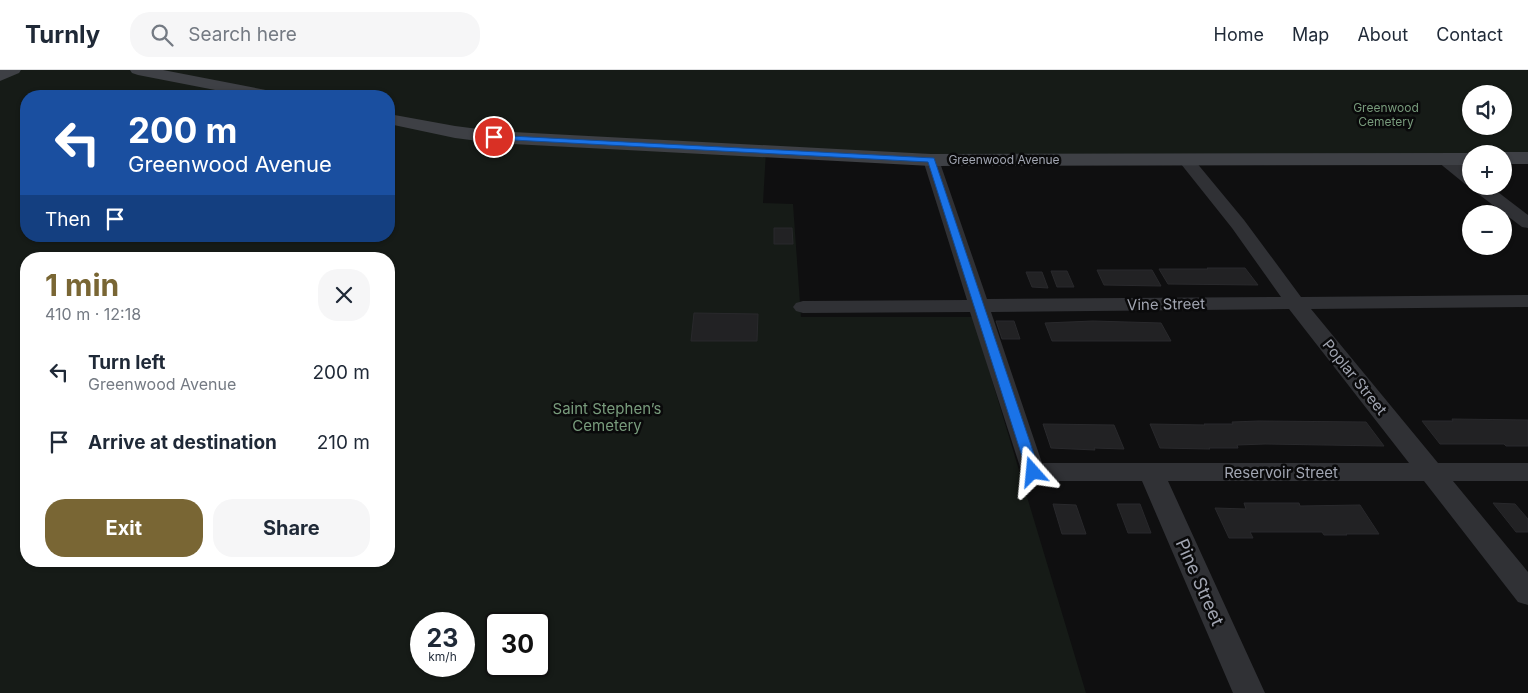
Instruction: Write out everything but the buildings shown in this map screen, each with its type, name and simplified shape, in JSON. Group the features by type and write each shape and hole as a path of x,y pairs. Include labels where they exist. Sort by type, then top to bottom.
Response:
{"street":[{"path":"0,76 13,70"},
{"path":"138,70 240,90"},
{"name":"Greenwood Avenue","path":"395,120 455,132 494,137 931,160 1462,159"},
{"path":"1512,158 1528,158"},
{"name":"Poplar Street","path":"1185,159 1238,224 1296,303 1528,593"},
{"path":"1444,159 1462,173"},
{"path":"931,160 979,306"},
{"path":"1492,195 1528,223"},
{"name":"Vine Street","path":"803,307 1528,301"},
{"name":"Reservoir Street","path":"979,306 1033,472 1528,472"},
{"name":"Pine Street","path":"1151,472 1249,693"}],"green space":[{"name":"Saint Stephen’s Cemetery","path":"13,70 1528,70 1528,158 1512,158 1512,145 1462,145 1462,159 1185,159 766,151 763,203 793,204 801,317 973,317 1086,693 0,693 0,76"}],"route":[{"path":"494,137 931,160 1033,472"}],"park label":[{"name":"Greenwood Cemetery","path":"1386,114"}]}
